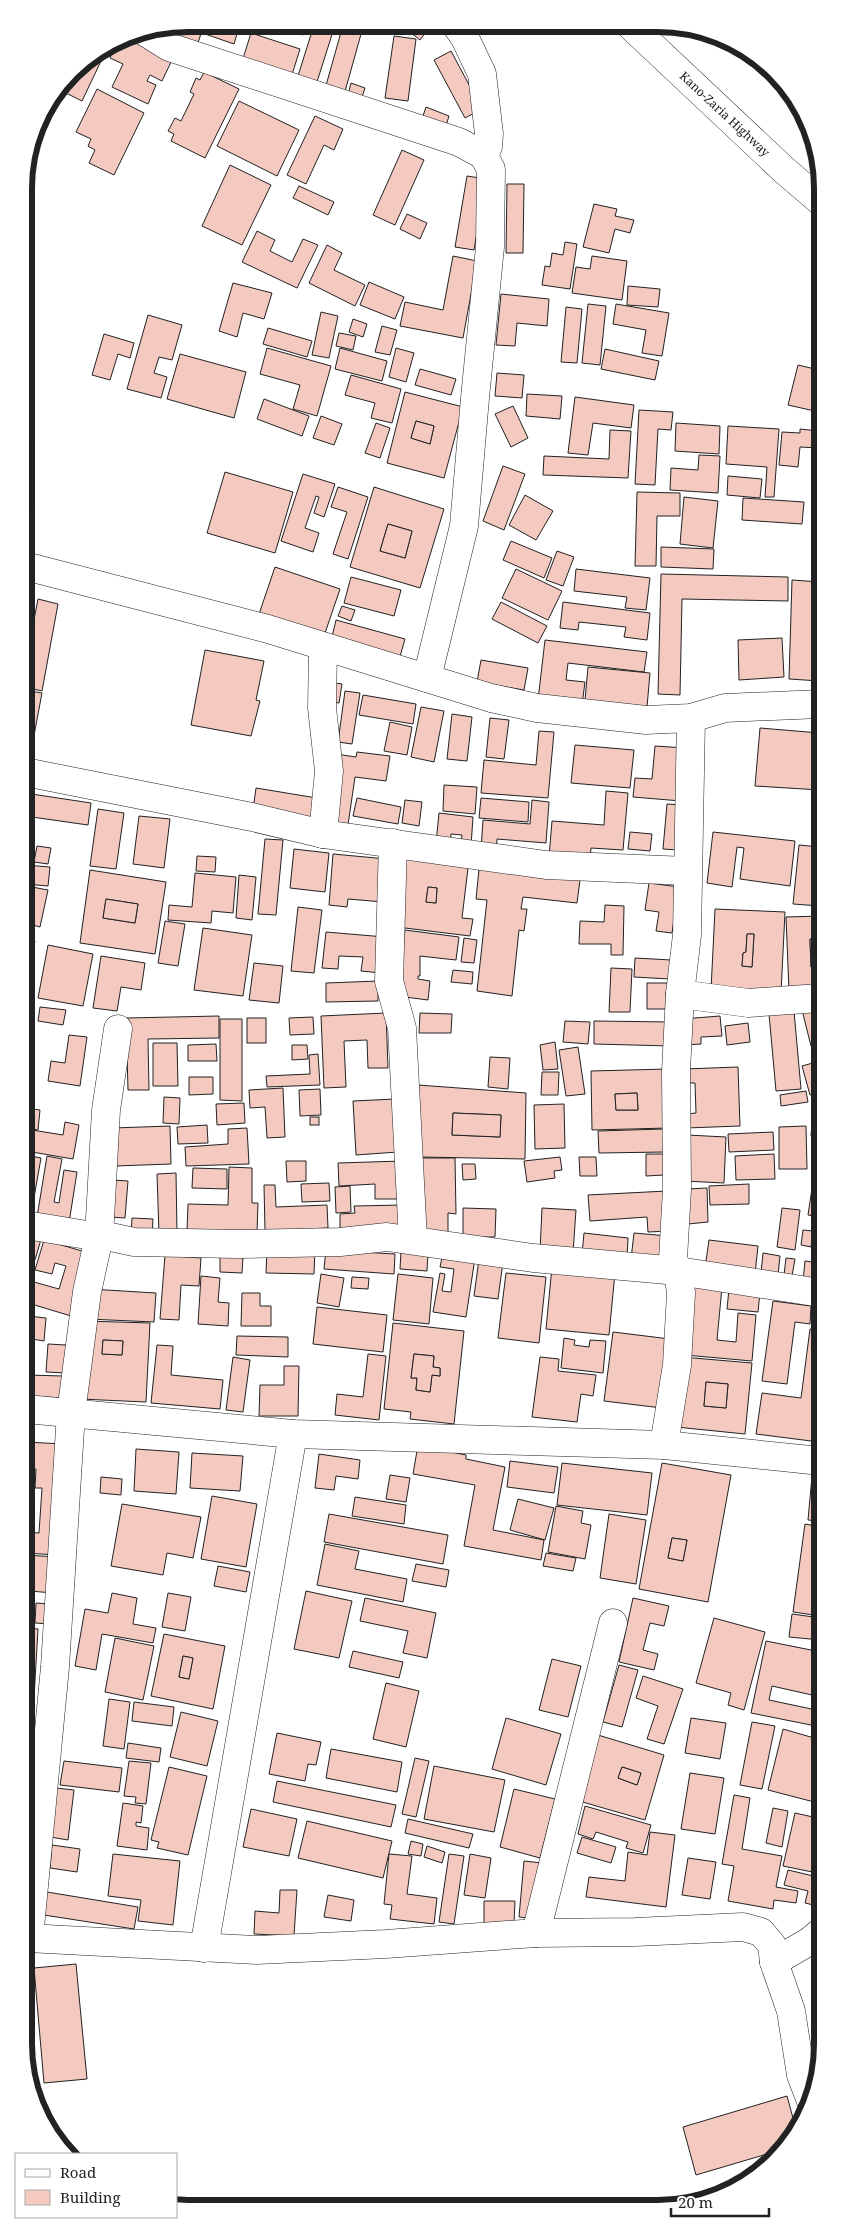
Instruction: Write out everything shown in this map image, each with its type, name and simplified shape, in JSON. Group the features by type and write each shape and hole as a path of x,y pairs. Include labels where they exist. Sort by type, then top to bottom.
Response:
{"main road":[{"path":"461,32 482,74 489,134 488,146 483,155"},
{"name":"Kano-Zaria Highway","path":"637,32 784,170 814,196"},
{"path":"153,37 169,47 459,142 483,155 491,169 490,248 464,526 427,678"},
{"path":"33,568 268,629 323,648 491,698 538,708 646,720 692,718 724,708 814,704"},
{"path":"323,648 322,708 329,771 323,834"},
{"path":"664,1445 677,1365 681,1294 678,1271 673,1260 677,1189 676,1071 680,994 687,935 692,718"},
{"path":"33,774 243,815 323,834 546,865 687,870"},
{"path":"393,843 390,981 402,1028 413,1240"},
{"path":"680,994 748,1003 814,998"},
{"path":"32,1899 56,1667 71,1412 87,1292 98,1237 106,1110 118,1029"},
{"path":"32,1226 98,1237 106,1236 134,1242 237,1244 340,1242 387,1237 533,1258 678,1271 813,1292"},
{"path":"32,1409 293,1434 664,1445 813,1460"},
{"path":"204,1948 293,1434"},
{"path":"536,1933 613,1623"},
{"path":"32,1938 257,1950 386,1944 536,1933 635,1932 743,1927 761,1932 772,1945 774,1962 791,2011 801,2075 807,2090"},
{"path":"774,1962 813,1937"}],"building":[{"path":"426,32 420,40 411,33"},
{"path":"201,33 197,46 170,38 171,34"},
{"path":"205,33 237,33 234,44"},
{"path":"251,33 300,49 290,81 241,65"},
{"path":"312,33 333,33 316,85 297,79"},
{"path":"341,33 361,33 344,95 325,89"},
{"path":"394,36 416,39 408,101 385,98"},
{"path":"135,42 172,60 162,81 150,75 147,81 156,85 148,104 112,87 123,64 110,58 112,53"},
{"path":"451,51 482,109 465,118 434,60"},
{"path":"102,59 82,101 66,93 78,78"},
{"path":"204,72 239,89 205,158 171,141 174,134 168,131 175,118 181,121 194,94 190,92 196,78 200,80"},
{"path":"351,83 365,88 360,103 347,99"},
{"path":"97,89 144,113 114,175 89,163 95,150 88,146 91,139 76,132"},
{"path":"239,101 299,130 277,176 217,146"},
{"path":"426,107 449,116 444,132 421,122"},
{"path":"315,116 343,129 334,150 324,145 306,184 287,175"},
{"path":"402,150 424,160 395,225 373,215"},
{"path":"230,165 271,185 242,245 202,226"},
{"path":"467,176 486,179 474,250 455,247"},
{"path":"507,184 524,184 523,253 506,253"},
{"path":"299,186 334,202 328,215 293,198"},
{"path":"594,204 617,209 615,216 634,220 630,233 615,229 609,253 583,247"},
{"path":"407,214 427,223 420,239 400,229"},
{"path":"257,231 275,240 270,251 292,262 303,239 318,245 297,288 242,262"},
{"path":"565,242 577,244 570,289 542,285 545,266 550,267 552,253 563,255"},
{"path":"327,245 342,253 334,270 365,285 355,306 309,283"},
{"path":"453,256 477,261 463,338 400,326 405,302 443,310"},
{"path":"592,256 627,261 622,300 572,293 576,267 590,269"},
{"path":"369,282 404,297 395,319 360,305"},
{"path":"233,283 272,293 264,319 243,313 237,337 219,331"},
{"path":"628,286 660,289 658,307 627,305"},
{"path":"501,294 549,299 547,326 517,323 515,346 496,345"},
{"path":"588,304 606,306 600,365 582,363"},
{"path":"616,304 669,313 662,356 642,353 646,330 613,324"},
{"path":"566,307 582,309 577,363 561,362"},
{"path":"321,312 338,316 329,358 312,355"},
{"path":"148,315 182,325 172,360 159,357 154,373 167,377 161,398 127,389"},
{"path":"353,319 367,324 363,337 349,332"},
{"path":"382,326 397,330 390,355 375,352"},
{"path":"268,328 312,341 307,357 263,344"},
{"path":"339,333 356,336 353,350 336,346"},
{"path":"104,334 134,343 130,358 118,354 110,380 92,375"},
{"path":"267,348 331,366 317,416 293,409 300,385 260,374"},
{"path":"340,348 387,361 382,381 335,369"},
{"path":"396,348 414,353 406,382 389,377"},
{"path":"605,349 659,361 655,380 601,369"},
{"path":"180,354 246,372 234,418 167,399"},
{"path":"798,365 814,369 814,411 788,405"},
{"path":"420,369 456,379 451,395 415,385"},
{"path":"497,373 524,375 522,398 495,396"},
{"path":"351,375 401,389 392,423 371,418 375,403 345,395"},
{"path":"405,392 463,407 444,478 387,463","holes":["416,421 434,426 430,444 411,438"]},
{"path":"527,394 562,396 560,419 526,416"},
{"path":"575,397 634,405 631,428 593,423 588,455 568,453"},
{"path":"264,399 309,416 302,436 257,419"},
{"path":"513,406 528,438 511,447 495,414"},
{"path":"639,410 673,412 671,430 658,429 655,485 635,484"},
{"path":"321,416 342,424 334,445 313,438"},
{"path":"416,421 434,426 430,444 411,438"},
{"path":"376,423 390,428 380,458 365,453"},
{"path":"676,423 720,426 719,454 675,451"},
{"path":"728,426 779,429 774,497 765,497 767,467 726,464"},
{"path":"800,429 814,430 814,448 800,447 798,467 779,465 782,432 800,433"},
{"path":"610,430 631,431 628,478 543,475 544,456 609,459"},
{"path":"699,455 720,456 718,493 670,490 671,468 698,470"},
{"path":"503,466 525,474 504,530 483,521"},
{"path":"225,472 293,492 275,553 207,533"},
{"path":"303,474 335,484 324,517 314,513 319,497 316,496 305,528 319,533 313,552 281,541"},
{"path":"728,476 762,479 760,498 727,495"},
{"path":"338,487 368,497 348,559 333,554 347,512 331,507"},
{"path":"374,487 444,509 420,588 350,567","holes":["388,524 412,531 405,558 380,551"]},
{"path":"637,492 680,493 680,516 657,516 656,566 635,566"},
{"path":"525,495 553,511 536,540 509,525"},
{"path":"684,497 718,501 713,548 680,544"},
{"path":"743,498 804,502 802,524 742,520"},
{"path":"388,524 412,531 405,558 380,551"},
{"path":"511,541 552,558 544,578 503,560"},
{"path":"661,547 714,549 713,569 661,567"},
{"path":"557,551 574,557 563,586 546,580"},
{"path":"275,567 340,589 323,639 258,617"},
{"path":"516,569 562,591 548,620 502,598"},
{"path":"576,569 650,578 646,610 625,608 627,597 574,591"},
{"path":"661,574 788,577 788,601 682,599 680,695 658,694"},
{"path":"351,577 401,590 394,616 344,603"},
{"path":"792,580 814,582 814,681 789,679"},
{"path":"38,599 58,604 42,691 33,689 33,626"},
{"path":"501,602 547,626 538,643 492,619"},
{"path":"563,602 650,613 647,640 624,637 626,627 579,622 578,630 560,628"},
{"path":"342,606 355,610 351,621 338,616"},
{"path":"336,620 405,639 399,660 331,641"},
{"path":"782,638 784,677 739,680 738,640"},
{"path":"545,640 647,652 644,672 568,663 566,680 585,682 582,705 538,700"},
{"path":"205,650 264,661 256,700 260,701 251,736 191,725"},
{"path":"481,660 528,668 524,690 477,682"},
{"path":"588,667 650,673 647,707 585,700"},
{"path":"329,682 342,684 339,703 326,701"},
{"path":"33,691 42,693 33,742"},
{"path":"345,691 360,693 352,744 338,742"},
{"path":"363,695 416,704 413,724 359,715"},
{"path":"421,707 444,711 434,762 411,757"},
{"path":"452,714 472,717 467,761 447,759"},
{"path":"490,718 509,720 504,759 486,757"},
{"path":"390,722 412,727 407,755 384,751"},
{"path":"760,728 814,732 814,790 755,786"},
{"path":"539,731 554,732 548,798 481,793 484,760 536,765"},
{"path":"575,745 634,750 630,788 571,783"},
{"path":"655,746 686,748 681,801 633,797 635,778 652,779"},
{"path":"357,752 390,756 386,781 355,777 348,825 327,823 336,754 356,757"},
{"path":"444,785 477,787 475,814 443,811"},
{"path":"256,788 323,799 319,822 253,810"},
{"path":"606,791 628,793 623,850 591,848 590,860 549,857 552,821 604,825"},
{"path":"33,794 91,803 88,825 33,817"},
{"path":"357,798 401,807 398,824 353,816"},
{"path":"481,798 529,802 528,822 479,818"},
{"path":"405,800 422,802 419,826 402,823"},
{"path":"532,800 549,802 546,843 497,839 496,852 481,850 483,820 530,824"},
{"path":"667,804 683,805 679,850 663,849"},
{"path":"98,809 124,813 116,869 90,866"},
{"path":"439,813 473,817 471,846 461,845 462,835 451,834 450,845 436,843"},
{"path":"139,816 170,819 164,868 133,864"},
{"path":"630,832 652,834 650,851 628,849"},
{"path":"713,832 795,841 790,886 740,879 744,848 737,847 732,887 707,883"},
{"path":"265,839 283,840 276,915 258,914"},
{"path":"799,845 814,846 814,906 793,904"},
{"path":"37,846 51,848 48,864 34,862"},
{"path":"294,849 329,853 325,892 290,888"},
{"path":"402,850 469,860 462,918 473,919 470,936 397,927","holes":["428,887 437,888 436,903 426,902"]},
{"path":"333,854 387,859 383,902 348,899 347,907 329,905"},
{"path":"197,856 216,857 215,872 196,871"},
{"path":"33,866 50,867 48,886 33,885"},
{"path":"479,869 580,880 577,903 523,897 521,909 527,909 524,931 519,930 512,996 477,991 487,900 476,899"},
{"path":"90,870 166,882 155,954 80,943","holes":["106,899 138,904 135,923 103,918"]},
{"path":"195,873 236,877 233,913 212,911 211,923 168,920 169,905 192,907"},
{"path":"239,875 256,877 252,920 236,918"},
{"path":"649,883 679,887 672,933 656,931 659,912 645,910"},
{"path":"33,887 48,890 40,927 33,925"},
{"path":"428,887 437,888 436,903 426,902"},
{"path":"106,899 138,904 135,923 103,918"},
{"path":"605,905 624,906 623,955 611,955 611,944 579,944 580,921 604,922"},
{"path":"298,907 322,910 314,973 291,971"},
{"path":"715,909 785,912 781,993 711,990","holes":["747,934 754,934 752,967 742,966 743,953 746,952"]},
{"path":"814,916 814,939 810,939 811,967 814,967 814,990 789,991 786,917"},
{"path":"165,921 185,924 178,966 158,963"},
{"path":"203,928 252,935 243,996 194,990"},
{"path":"405,930 459,937 456,960 420,956 420,976 418,976 418,979 430,981 428,1000 397,996"},
{"path":"326,932 385,937 381,973 361,971 363,957 339,956 338,969 322,968"},
{"path":"747,934 754,934 752,967 742,966 743,953 746,952"},
{"path":"464,938 477,940 474,963 461,962"},
{"path":"810,939 814,939 814,967 811,967"},
{"path":"48,945 93,954 83,1006 38,998"},
{"path":"101,956 145,963 141,990 121,987 117,1011 93,1008"},
{"path":"635,958 671,960 670,979 634,977"},
{"path":"254,963 283,966 279,1003 249,1000"},
{"path":"611,968 632,969 630,1012 609,1012"},
{"path":"453,970 473,972 472,984 451,982"},
{"path":"378,981 378,1001 326,1002 326,983"},
{"path":"647,983 669,983 669,1009 647,1009"},
{"path":"40,1007 66,1010 63,1025 38,1021"},
{"path":"814,1007 814,1045 811,1046 802,1010"},
{"path":"794,1011 801,1089 776,1091 769,1014"},
{"path":"386,1013 388,1068 368,1068 367,1040 344,1041 346,1087 324,1088 321,1016"},
{"path":"420,1013 452,1014 451,1033 419,1033"},
{"path":"219,1016 219,1038 148,1039 149,1090 128,1090 126,1018"},
{"path":"720,1016 722,1036 701,1037 701,1044 684,1045 682,1019"},
{"path":"313,1017 314,1034 290,1035 289,1018"},
{"path":"247,1018 266,1018 266,1043 247,1043"},
{"path":"220,1019 242,1019 242,1101 220,1100"},
{"path":"565,1021 590,1022 588,1044 563,1042"},
{"path":"594,1021 672,1022 671,1046 594,1044"},
{"path":"748,1023 750,1042 727,1045 725,1026"},
{"path":"69,1035 87,1037 80,1086 48,1081 51,1061 65,1063"},
{"path":"555,1042 558,1069 543,1070 540,1045"},
{"path":"153,1043 177,1043 178,1086 153,1086"},
{"path":"216,1044 217,1061 188,1061 188,1045"},
{"path":"292,1045 307,1045 308,1059 292,1060"},
{"path":"578,1047 585,1094 566,1096 559,1050"},
{"path":"318,1054 320,1085 267,1087 266,1076 310,1074 309,1055"},
{"path":"490,1057 510,1058 508,1089 488,1087"},
{"path":"814,1063 814,1094 810,1095 802,1066"},
{"path":"738,1067 740,1126 686,1128 686,1114 696,1113 695,1083 685,1083 684,1069"},
{"path":"667,1069 668,1128 592,1130 591,1071","holes":["637,1093 638,1110 616,1110 615,1094"]},
{"path":"542,1072 559,1072 558,1095 541,1095"},
{"path":"189,1077 213,1077 213,1094 189,1095"},
{"path":"418,1085 526,1093 525,1159 421,1157","holes":["453,1113 501,1115 500,1137 452,1135"]},
{"path":"283,1088 285,1137 267,1138 265,1107 250,1108 249,1090"},
{"path":"320,1089 321,1115 300,1116 299,1090"},
{"path":"806,1091 808,1102 781,1106 780,1095"},
{"path":"637,1093 638,1110 616,1110 615,1094"},
{"path":"164,1097 180,1098 179,1124 163,1123"},
{"path":"395,1099 398,1152 356,1155 353,1101"},
{"path":"244,1103 245,1123 217,1125 216,1104"},
{"path":"564,1104 565,1148 535,1149 534,1105"},
{"path":"814,1106 813,1136 811,1136"},
{"path":"33,1109 40,1110 38,1130 32,1129"},
{"path":"453,1113 501,1115 500,1137 452,1135"},
{"path":"310,1117 319,1117 319,1125 310,1125"},
{"path":"65,1122 79,1125 73,1159 32,1152 32,1130 63,1135"},
{"path":"207,1125 208,1143 178,1144 177,1127"},
{"path":"170,1126 171,1164 115,1166 113,1128"},
{"path":"806,1126 807,1169 779,1169 779,1127"},
{"path":"247,1128 249,1164 186,1166 185,1147 228,1144 228,1129"},
{"path":"663,1129 664,1152 599,1153 598,1131"},
{"path":"773,1132 774,1150 729,1152 728,1134"},
{"path":"687,1135 726,1137 724,1183 684,1181"},
{"path":"646,1154 664,1154 664,1175 646,1176"},
{"path":"774,1154 775,1179 736,1180 735,1156"},
{"path":"32,1156 41,1158 32,1206"},
{"path":"47,1156 62,1159 54,1202 59,1203 64,1170 77,1172 69,1223 37,1217"},
{"path":"560,1157 562,1170 554,1171 555,1178 527,1182 524,1161"},
{"path":"579,1157 596,1157 597,1176 580,1176"},
{"path":"419,1158 455,1158 456,1214 448,1213 448,1233 418,1233"},
{"path":"286,1161 306,1161 306,1181 287,1182"},
{"path":"402,1161 402,1199 375,1199 375,1184 339,1186 338,1163"},
{"path":"462,1164 475,1164 476,1179 463,1180"},
{"path":"229,1167 252,1168 252,1203 258,1203 257,1232 187,1231 188,1204 228,1205"},
{"path":"193,1168 227,1169 227,1189 192,1188"},
{"path":"176,1173 177,1233 159,1234 157,1174"},
{"path":"813,1179 813,1216 808,1215"},
{"path":"112,1180 128,1181 125,1218 109,1217"},
{"path":"329,1183 330,1201 302,1202 301,1184"},
{"path":"749,1184 749,1204 710,1205 709,1186"},
{"path":"264,1185 275,1185 276,1207 327,1205 328,1228 265,1231"},
{"path":"350,1186 351,1212 336,1213 335,1187"},
{"path":"707,1188 708,1222 688,1224 687,1189"},
{"path":"667,1191 669,1231 648,1232 647,1217 590,1221 588,1195"},
{"path":"402,1205 402,1226 340,1228 340,1214 355,1213 354,1206"},
{"path":"463,1208 496,1209 495,1237 463,1237"},
{"path":"542,1208 576,1210 573,1253 540,1251"},
{"path":"782,1208 800,1210 795,1250 777,1247"},
{"path":"132,1218 153,1219 152,1237 131,1236"},
{"path":"803,1230 813,1231 811,1247 801,1245"},
{"path":"584,1233 628,1238 627,1258 582,1254"},
{"path":"634,1233 668,1236 665,1262 631,1259"},
{"path":"32,1234 42,1236 35,1260 32,1259"},
{"path":"44,1240 89,1253 71,1316 32,1304 34,1282 59,1289 66,1266 55,1263 52,1274 35,1270"},
{"path":"709,1240 758,1246 755,1274 705,1268"},
{"path":"267,1248 315,1249 314,1274 266,1273"},
{"path":"326,1250 395,1254 394,1274 324,1269"},
{"path":"401,1252 428,1253 427,1271 400,1269"},
{"path":"443,1253 475,1258 466,1317 433,1312 440,1273 445,1274 442,1291 451,1292 454,1269 440,1267"},
{"path":"763,1253 780,1256 778,1275 761,1273"},
{"path":"165,1255 201,1258 199,1286 181,1285 179,1320 160,1319"},
{"path":"220,1256 243,1257 242,1273 220,1272"},
{"path":"786,1258 795,1259 792,1276 784,1275"},
{"path":"479,1259 503,1262 498,1299 474,1296"},
{"path":"805,1261 813,1262 813,1283 803,1282"},
{"path":"552,1267 615,1273 609,1335 546,1329"},
{"path":"506,1273 546,1277 539,1343 498,1338"},
{"path":"321,1274 344,1278 339,1307 317,1303"},
{"path":"398,1274 433,1278 429,1324 393,1320"},
{"path":"201,1276 220,1278 218,1302 229,1303 228,1326 198,1324"},
{"path":"352,1277 369,1278 368,1289 351,1288"},
{"path":"692,1284 722,1287 717,1340 736,1342 738,1313 756,1315 752,1361 685,1355"},
{"path":"90,1289 156,1293 154,1322 88,1319"},
{"path":"729,1289 760,1292 758,1312 727,1309"},
{"path":"242,1293 260,1293 260,1306 271,1306 271,1326 241,1326"},
{"path":"773,1301 811,1306 810,1324 795,1322 787,1384 762,1381"},
{"path":"317,1307 387,1315 383,1352 313,1344"},
{"path":"32,1316 46,1318 44,1341 32,1339"},
{"path":"84,1321 150,1323 146,1402 80,1399","holes":["103,1340 123,1341 122,1355 102,1354"]},
{"path":"393,1323 464,1331 454,1424 410,1419 411,1412 384,1409","holes":["414,1354 434,1356 433,1367 440,1368 440,1376 432,1375 430,1392 416,1390 417,1378 411,1378"]},
{"path":"810,1329 813,1329 813,1441 756,1434 762,1393 801,1398"},
{"path":"613,1332 670,1339 662,1408 604,1401"},
{"path":"237,1336 288,1337 288,1357 236,1355"},
{"path":"564,1338 575,1340 574,1345 589,1347 590,1340 606,1341 603,1373 561,1368"},
{"path":"103,1340 123,1341 122,1355 102,1354"},
{"path":"48,1344 66,1345 65,1373 46,1372"},
{"path":"157,1345 173,1346 171,1375 223,1380 220,1409 151,1403"},
{"path":"368,1354 386,1356 379,1420 335,1415 337,1394 363,1397"},
{"path":"414,1354 434,1356 433,1367 440,1368 440,1376 432,1375 430,1392 416,1390 417,1378 411,1378"},
{"path":"233,1357 250,1360 243,1412 226,1410"},
{"path":"540,1357 559,1359 558,1371 596,1375 593,1396 581,1394 577,1422 532,1417"},
{"path":"682,1357 752,1363 745,1434 676,1427","holes":["706,1382 728,1384 726,1408 704,1406"]},
{"path":"284,1366 299,1366 298,1416 259,1416 260,1385 284,1385"},
{"path":"32,1375 63,1376 62,1398 32,1396"},
{"path":"706,1382 728,1384 726,1408 704,1406"},
{"path":"32,1442 63,1444 57,1555 32,1553 32,1532 39,1533 42,1488 35,1488 36,1469 32,1469"},
{"path":"418,1445 466,1455 466,1459 505,1467 493,1530 544,1540 541,1560 464,1546 475,1485 413,1474"},
{"path":"136,1449 179,1452 176,1494 134,1491"},
{"path":"192,1453 243,1456 240,1491 190,1488"},
{"path":"319,1454 360,1460 358,1479 336,1476 334,1490 315,1488"},
{"path":"510,1461 558,1467 554,1493 507,1487"},
{"path":"562,1463 652,1473 647,1515 557,1505"},
{"path":"662,1463 731,1475 708,1602 639,1589","holes":["672,1538 687,1540 683,1561 668,1558"]},
{"path":"390,1475 410,1478 406,1502 386,1499"},
{"path":"812,1476 813,1520 808,1520"},
{"path":"101,1477 122,1479 121,1495 100,1493"},
{"path":"212,1496 257,1504 246,1567 201,1559"},
{"path":"355,1497 406,1505 404,1524 352,1516"},
{"path":"518,1499 554,1508 545,1540 510,1530"},
{"path":"122,1504 201,1517 193,1558 167,1553 163,1575 111,1566"},
{"path":"556,1506 583,1511 581,1523 591,1525 585,1559 548,1552"},
{"path":"329,1514 448,1535 443,1564 324,1542"},
{"path":"609,1514 646,1520 636,1584 600,1578"},
{"path":"805,1524 813,1526 813,1615 793,1612"},
{"path":"672,1538 687,1540 683,1561 668,1558"},
{"path":"325,1544 359,1551 355,1569 407,1579 403,1602 317,1585"},
{"path":"546,1553 576,1558 573,1571 543,1566"},
{"path":"32,1555 56,1557 53,1593 32,1591"},
{"path":"416,1564 449,1570 446,1587 412,1581"},
{"path":"218,1566 250,1572 246,1592 214,1586"},
{"path":"306,1591 352,1601 339,1658 294,1649"},
{"path":"112,1593 137,1598 133,1624 156,1628 153,1643 102,1634 96,1670 75,1666 85,1609 108,1613"},
{"path":"168,1593 191,1597 185,1631 162,1627"},
{"path":"365,1598 436,1613 427,1658 403,1653 408,1631 360,1621"},
{"path":"633,1598 669,1606 664,1626 650,1623 643,1650 658,1654 654,1670 619,1662"},
{"path":"36,1603 51,1604 50,1624 35,1623"},
{"path":"792,1614 813,1617 813,1639 789,1637"},
{"path":"714,1618 765,1632 744,1710 728,1705 731,1693 696,1683"},
{"path":"32,1629 38,1629 34,1698 32,1698"},
{"path":"164,1634 225,1646 213,1709 151,1696","holes":["183,1656 193,1658 189,1679 179,1677"]},
{"path":"115,1638 154,1646 143,1700 105,1692"},
{"path":"766,1641 813,1650 813,1695 772,1686 769,1700 813,1709 813,1725 751,1713"},
{"path":"353,1651 403,1662 399,1678 349,1667"},
{"path":"183,1656 193,1658 189,1679 179,1677"},
{"path":"552,1659 581,1666 568,1717 539,1710"},
{"path":"619,1665 638,1670 622,1727 603,1722"},
{"path":"643,1676 683,1689 664,1744 647,1739 658,1706 636,1698"},
{"path":"386,1683 419,1691 406,1747 373,1739"},
{"path":"109,1699 130,1702 124,1749 103,1746"},
{"path":"134,1702 174,1707 172,1726 132,1721"},
{"path":"181,1712 218,1721 207,1766 170,1757"},
{"path":"506,1718 561,1734 546,1785 492,1769"},
{"path":"691,1718 726,1723 720,1759 685,1753"},
{"path":"752,1722 775,1726 762,1789 740,1785"},
{"path":"783,1729 813,1738 813,1802 768,1790"},
{"path":"277,1733 321,1742 316,1765 308,1764 305,1781 269,1774"},
{"path":"598,1735 664,1755 645,1820 579,1801","holes":["622,1767 641,1773 637,1785 618,1778"]},
{"path":"128,1743 161,1748 159,1762 126,1758"},
{"path":"331,1749 402,1762 397,1792 326,1778"},
{"path":"415,1758 429,1761 416,1817 402,1814"},
{"path":"64,1761 122,1768 119,1792 60,1785"},
{"path":"129,1761 151,1763 146,1804 135,1803 136,1797 124,1796"},
{"path":"434,1766 505,1780 494,1832 424,1819"},
{"path":"169,1767 207,1776 188,1855 157,1848 159,1842 151,1840"},
{"path":"622,1767 641,1773 637,1785 618,1778"},
{"path":"690,1773 724,1778 715,1834 681,1829"},
{"path":"277,1781 396,1805 391,1827 273,1802"},
{"path":"56,1788 74,1790 68,1840 50,1837"},
{"path":"514,1789 555,1799 540,1858 500,1847"},
{"path":"734,1795 750,1798 742,1849 782,1856 776,1887 798,1891 796,1903 774,1900 773,1909 728,1901 734,1866 722,1864"},
{"path":"123,1803 143,1806 141,1823 136,1822 136,1826 149,1828 147,1850 117,1846"},
{"path":"585,1806 651,1825 643,1853 626,1848 628,1842 596,1832 593,1839 578,1834"},
{"path":"773,1808 788,1811 782,1847 766,1843"},
{"path":"251,1809 297,1819 289,1856 243,1847"},
{"path":"795,1813 813,1817 813,1872 783,1866"},
{"path":"408,1819 473,1834 469,1848 405,1833"},
{"path":"307,1821 392,1841 383,1878 298,1858"},
{"path":"650,1832 675,1835 666,1907 586,1897 589,1877 625,1881 628,1852 647,1855"},
{"path":"582,1837 616,1847 611,1863 577,1853"},
{"path":"411,1841 423,1844 421,1856 408,1854"},
{"path":"52,1845 80,1849 77,1872 50,1868"},
{"path":"427,1846 445,1852 442,1863 424,1857"},
{"path":"113,1854 180,1861 173,1925 138,1921 141,1900 108,1896"},
{"path":"389,1854 412,1856 407,1894 437,1898 434,1924 390,1919 392,1905 384,1904"},
{"path":"449,1854 464,1856 454,1924 439,1922"},
{"path":"470,1854 491,1858 485,1898 464,1895"},
{"path":"688,1858 716,1862 710,1899 682,1895"},
{"path":"524,1861 542,1863 537,1919 519,1917"},
{"path":"788,1870 813,1876 813,1905 805,1903 808,1891 784,1885"},
{"path":"280,1890 297,1890 294,1936 254,1934 255,1911 279,1913"},
{"path":"47,1892 138,1907 134,1929 44,1915"},
{"path":"328,1895 354,1900 351,1921 324,1917"},
{"path":"484,1901 515,1901 514,1923 484,1923"},
{"path":"76,1964 87,2079 44,2083 34,1968"},
{"path":"787,2096 794,2121 768,2154 696,2175 683,2127"}]}
